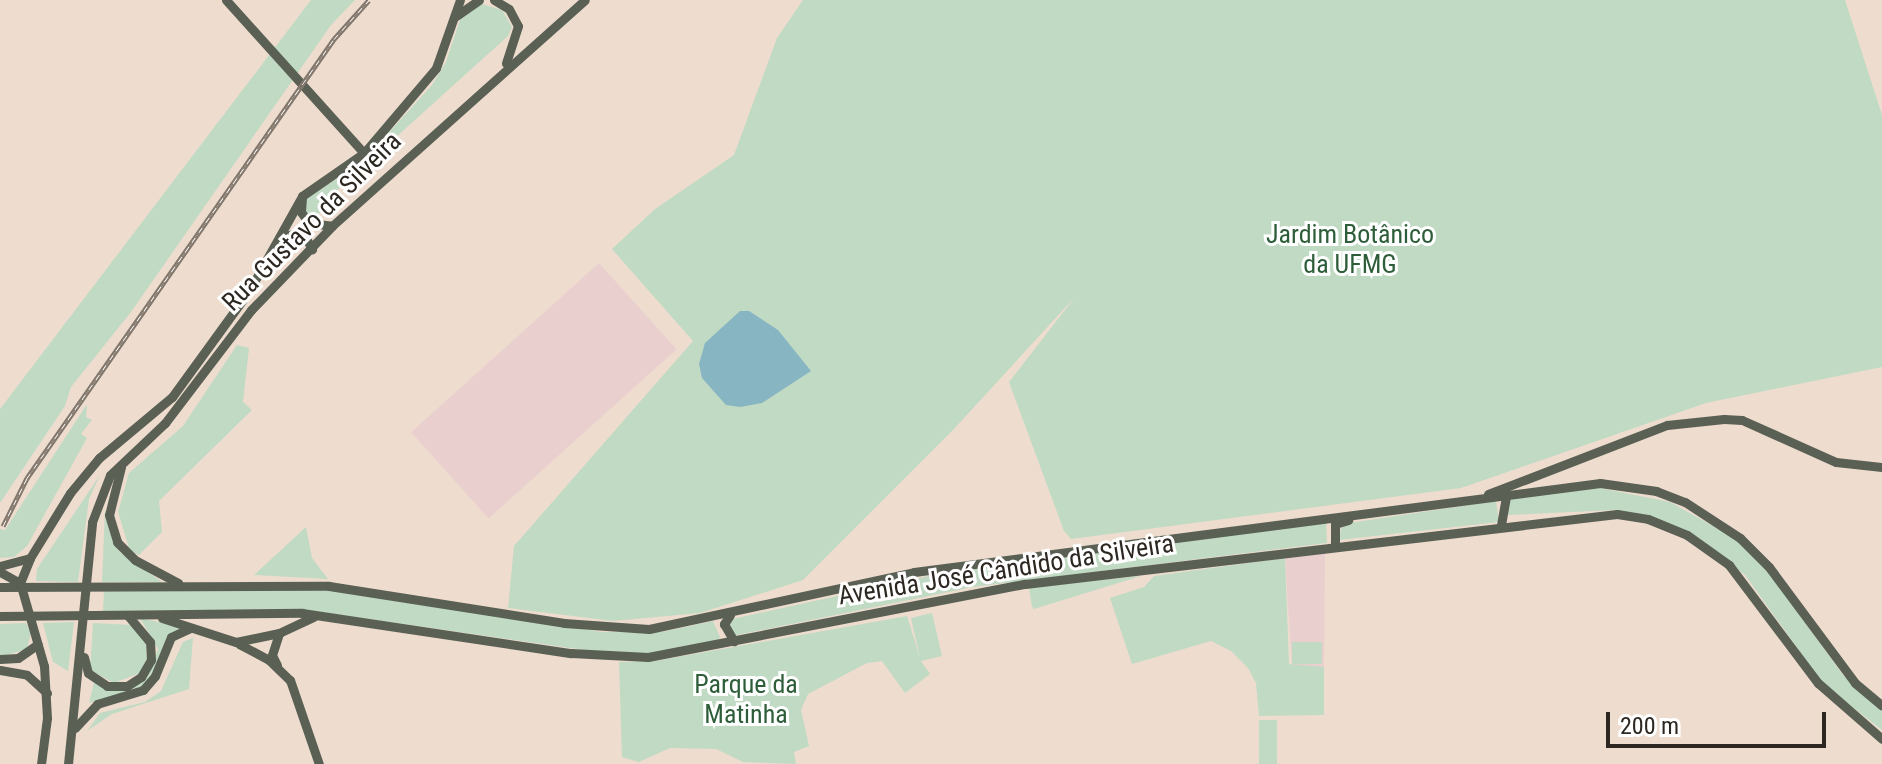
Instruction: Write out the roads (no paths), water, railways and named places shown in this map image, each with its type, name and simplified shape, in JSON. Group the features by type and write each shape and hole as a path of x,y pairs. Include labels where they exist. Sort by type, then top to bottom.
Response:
{"main road":[{"path":"226,0 364,153"},
{"path":"41,764 47,693 38,644 20,583 30,558 70,493 99,458 172,397 249,291 302,196 364,153 436,68 460,0"},
{"path":"453,20 479,0"},
{"path":"494,0 509,9 518,26 502,70"},
{"name":"Rua Gustavo da Silveira","path":"68,764 96,504 110,475 165,423 251,310 332,226 502,70 585,0"},
{"path":"302,196 301,212 309,223 332,226"},
{"path":"279,238 302,231 312,249"},
{"path":"1477,499 1667,425 1724,419 1742,420 1836,462 1882,467"},
{"path":"125,460 110,497 113,534 128,556 181,584"},
{"path":"1501,525 1505,497 1520,482"},
{"name":"Avenida José Cândido da Silveira","path":"0,587 181,584 329,586 613,629 713,619 929,570 1477,499 1615,485 1656,491 1710,515 1755,551 1836,660 1882,706"},
{"path":"1335,545 1336,523 1378,512"},
{"name":"Avenida José Cândido da Silveira","path":"1,616 323,614 612,658 718,644 960,594 1335,545 1617,514 1648,519 1694,539 1738,574 1818,683 1882,739"},
{"path":"0,566 30,558"},
{"path":"0,572 20,583"},
{"path":"236,642 279,633 323,614"},
{"path":"82,642 85,665 98,683 115,688 134,683 147,669 152,651 141,626 124,615"},
{"path":"151,615 236,642 278,668"},
{"path":"730,615 724,624 734,641"},
{"path":"713,619 723,635 718,644"},
{"path":"71,735 79,718 97,704 143,690 155,676 171,637 190,628"},
{"path":"279,633 272,655 298,695 319,764"},
{"path":"0,659 18,658 38,644"},
{"path":"0,670 27,675 47,693"}],"water":[{"path":"740,311 749,311 778,330 811,371 762,403 740,407 726,405 702,378 699,364 705,343"}],"railway":[{"path":"3,526 27,478 334,39 369,0"}],"park label":[{"name":"Jardim Botânico da UFMG","path":"1350,250"},
{"name":"Parque da Matinha","path":"746,700"}]}
